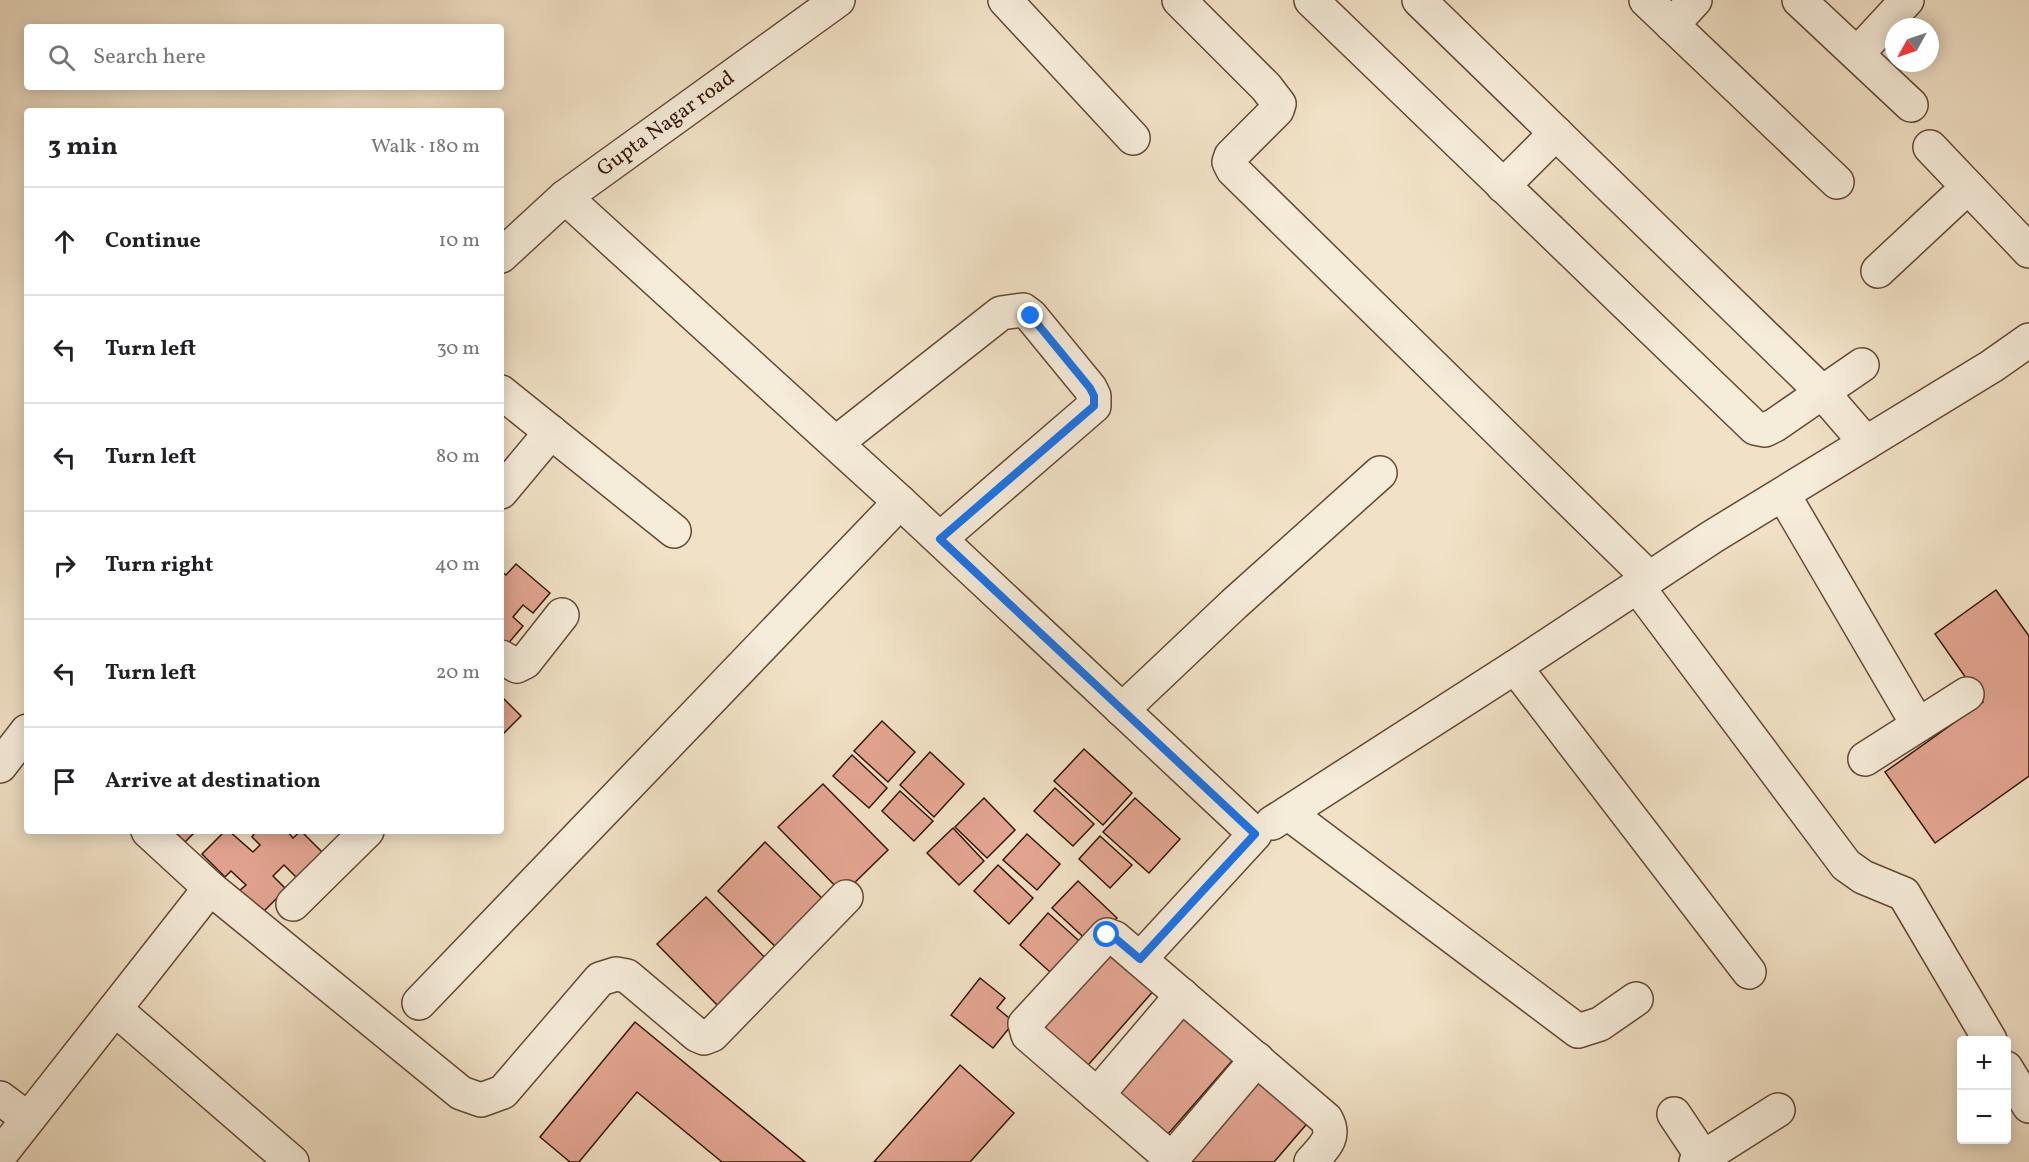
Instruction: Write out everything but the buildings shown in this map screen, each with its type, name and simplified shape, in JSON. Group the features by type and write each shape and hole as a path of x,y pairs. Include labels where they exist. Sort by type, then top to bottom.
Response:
{"street":[{"name":"Gupta Nagar road","path":"504,253 565,197 838,0"},
{"path":"1005,0 1133,138"},
{"path":"1179,0 1266,87 1279,104 1277,110 1231,156 1229,162 1233,170 1643,582 1846,865 1863,877 1904,894 1987,1036"},
{"path":"1311,0 1755,428 1765,430 1775,425 1862,365"},
{"path":"1419,0 1822,392 1866,443"},
{"path":"1646,0 1838,182"},
{"path":"1672,25 1695,0"},
{"path":"1799,0 1911,105"},
{"path":"1857,54 1907,0"},
{"path":"1503,186 1556,133"},
{"path":"1930,147 2029,251"},
{"path":"1878,271 1968,187"},
{"path":"565,197 900,502 1255,834"},
{"path":"836,443 1001,313 1023,309 1031,316 1090,388 1094,396 1094,406 940,539"},
{"path":"1140,959 1255,834 1643,582 1992,366 2029,340"},
{"path":"504,394 674,531"},
{"path":"504,488 551,432"},
{"path":"1122,710 1234,604 1380,473"},
{"path":"1783,494 1918,725"},
{"path":"419,1003 900,502"},
{"path":"504,659 517,666 525,662 562,615"},
{"path":"1515,667 1749,972"},
{"path":"1865,759 1967,694"},
{"path":"0,766 24,735"},
{"path":"1288,813 1578,1031 1600,1024 1636,999"},
{"path":"151,834 210,888 461,1093 481,1100 503,1092 600,979 616,974 627,976 698,1035 704,1038 712,1035 846,897"},
{"path":"293,904 355,835"},
{"path":"0,1155 210,888"},
{"path":"1257,1059 1174,1161 1028,1035 1025,1024 1102,938 1107,935 1115,938 1257,1059 1330,1125 1331,1138 1311,1162"},
{"path":"1097,1095 1182,995"},
{"path":"115,1009 292,1162"},
{"path":"2011,1075 2029,1106"},
{"path":"0,1098 28,1119"},
{"path":"1674,1114 1701,1161 1778,1110"}],"route":[{"path":"1031,316 1090,388 1094,396 1094,406 1088,414 940,539 1255,834 1140,959 1115,938 1107,935"}]}
